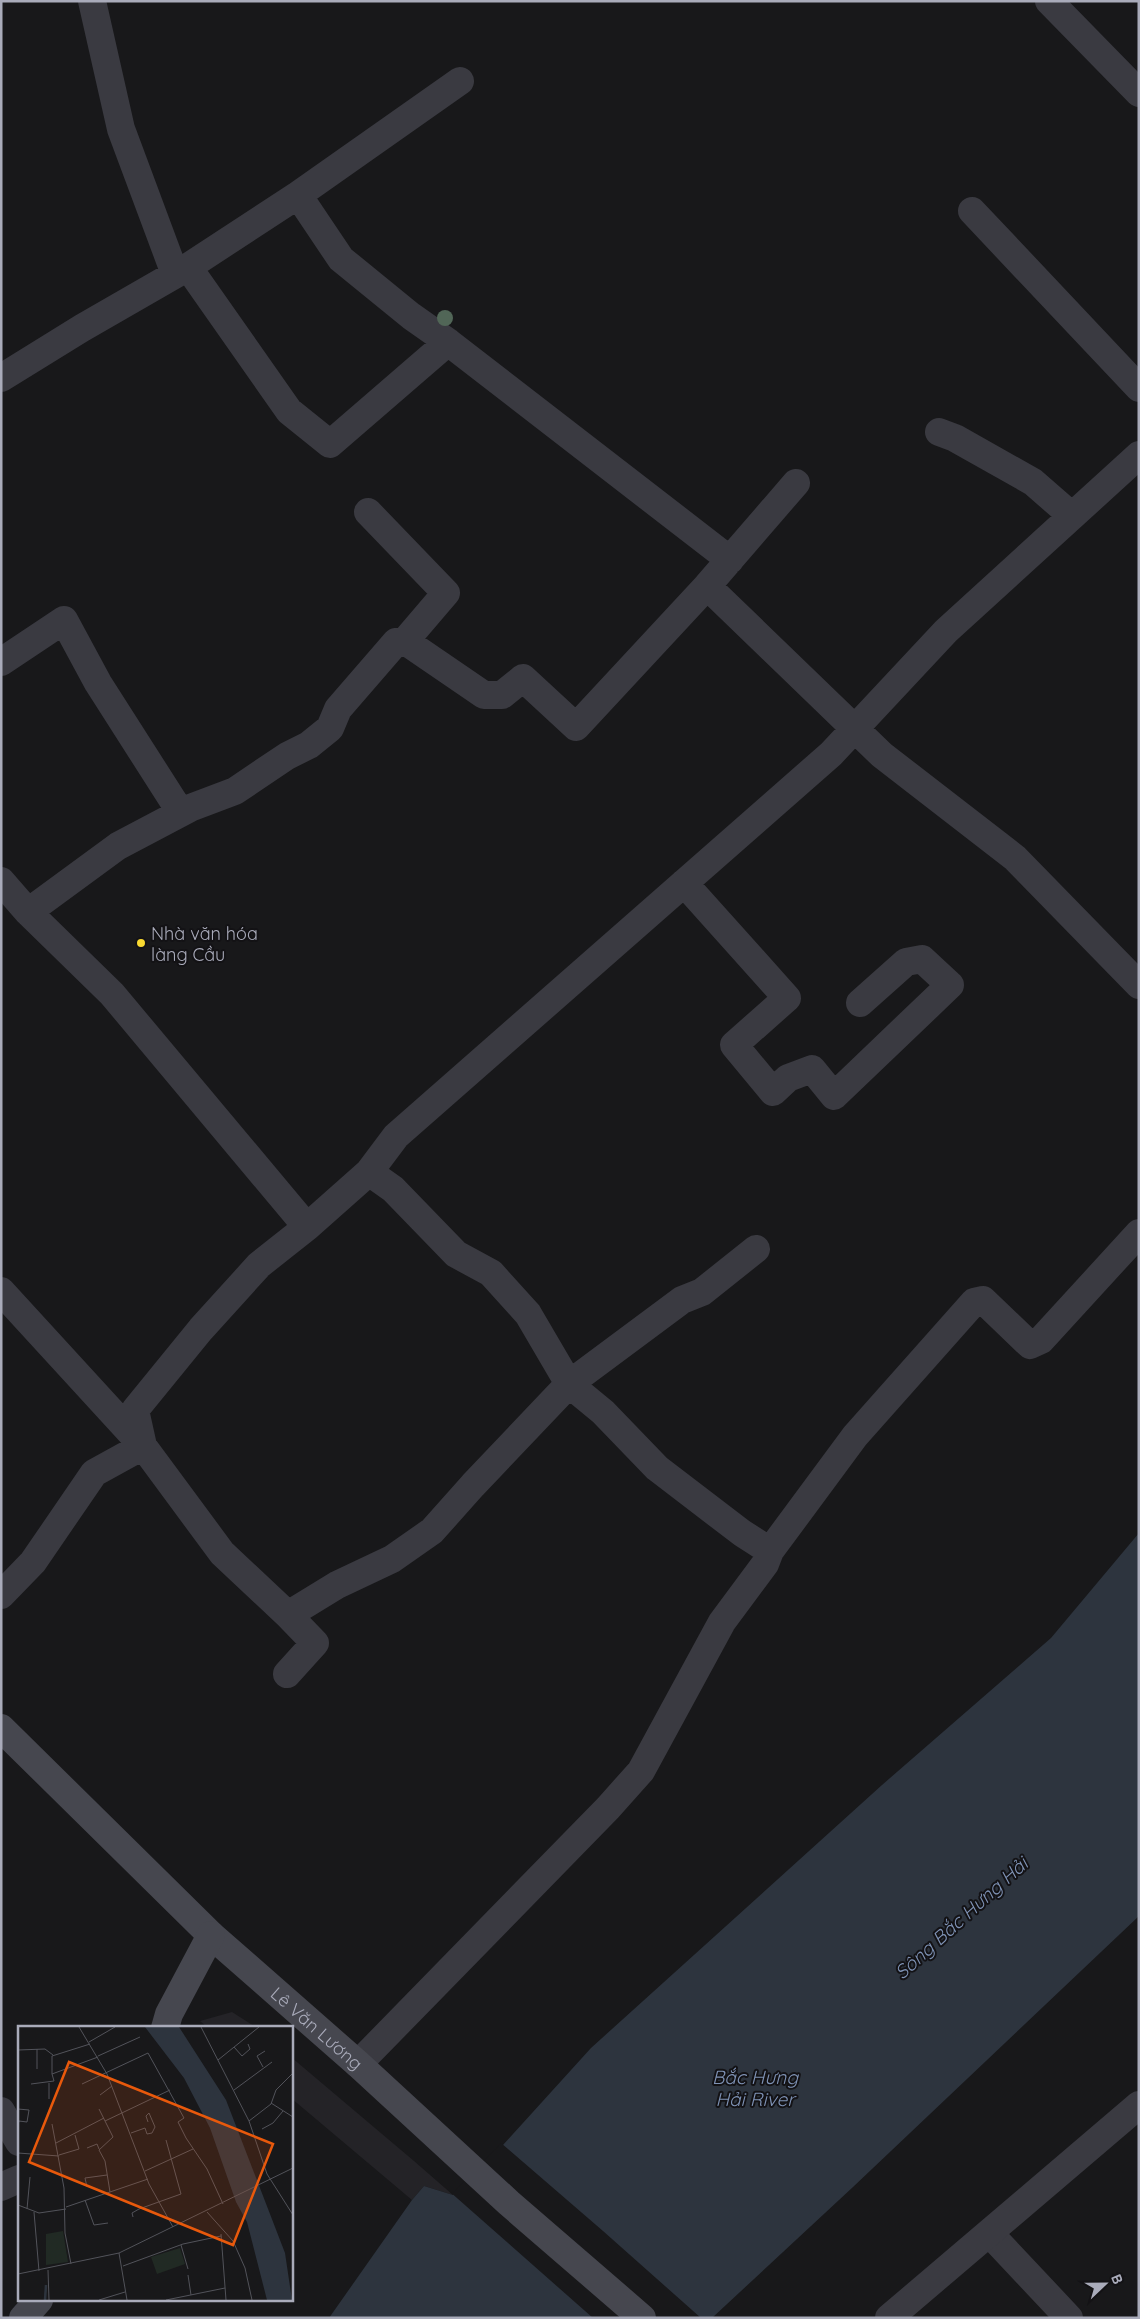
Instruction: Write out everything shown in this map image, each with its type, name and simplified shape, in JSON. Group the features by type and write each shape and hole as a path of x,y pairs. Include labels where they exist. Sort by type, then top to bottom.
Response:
{"main road":[{"name":"Lê Văn Lương","path":"1,1728 211,1935 642,2318"},
{"path":"166,2026 169,2014 211,1935"},
{"path":"23,2318 36,2302"}],"street":[{"path":"92,1 121,129 182,271 289,411 330,444 448,342"},
{"path":"1049,1 1139,93"},
{"path":"1,378 82,328 182,271 298,195 460,81"},
{"path":"298,195 341,259 411,316 448,342 730,560"},
{"path":"972,212 1139,388"},
{"path":"938,432 955,438 1033,482 1072,516"},
{"path":"143,1446 135,1410 201,1328 258,1265 307,1227 369,1172 396,1136 832,754 854,728 946,631 1139,455"},
{"path":"28,912 118,846 181,813 235,791 287,756 309,745 330,728 338,709 396,642 405,641 484,695 502,695 523,678 576,726 707,586 796,483"},
{"path":"368,512 446,593 405,641"},
{"path":"707,586 882,756 1015,858 1139,984"},
{"path":"1,662 64,620 98,683 181,813"},
{"path":"1,881 28,912 112,994 307,1227"},
{"path":"684,883 787,998 734,1045 773,1092 788,1078 812,1069 834,1096 950,985 922,959 906,962 860,1003"},
{"path":"369,1172 393,1189 456,1254 491,1273 528,1314 569,1384 603,1412 657,1468 742,1533 770,1551"},
{"path":"358,2064 601,1815 641,1771 722,1622 765,1564 770,1551 855,1436 974,1302 983,1300 1030,1345 1041,1340 1139,1233"},
{"path":"288,1616 337,1585 392,1559 432,1531 569,1384 682,1300 702,1292 756,1249"},
{"path":"1,1291 143,1446 222,1553 315,1643 287,1674"},
{"path":"1,1595 33,1562 94,1473 143,1446"},
{"path":"890,2318 1139,2105"},
{"path":"1,2111 18,2140"},
{"path":"1,2187 18,2179"},
{"path":"990,2234 1069,2318"}],"shaded area":[{"path":"232,2012 254,2026 206,2026 200,2021"},
{"path":"292,2058 453,2195 424,2186 412,2200 292,2099"}],"water":[{"name":"Bắc Hưng Hải River","path":"1139,1533 1139,1916 712,2318 329,2318 412,2200 424,2186 453,2195 503,2145 591,2048 882,1785 1051,1638"}],"pier":[{"path":"501,2143 701,2318 593,2318 449,2191 453,2193"}],"place":[{"name":"Nhà văn hóa làng Cầu","path":"141,943"}],"water label":[{"name":"Sông Bắc Hưng Hải","path":"961,1918"}]}
